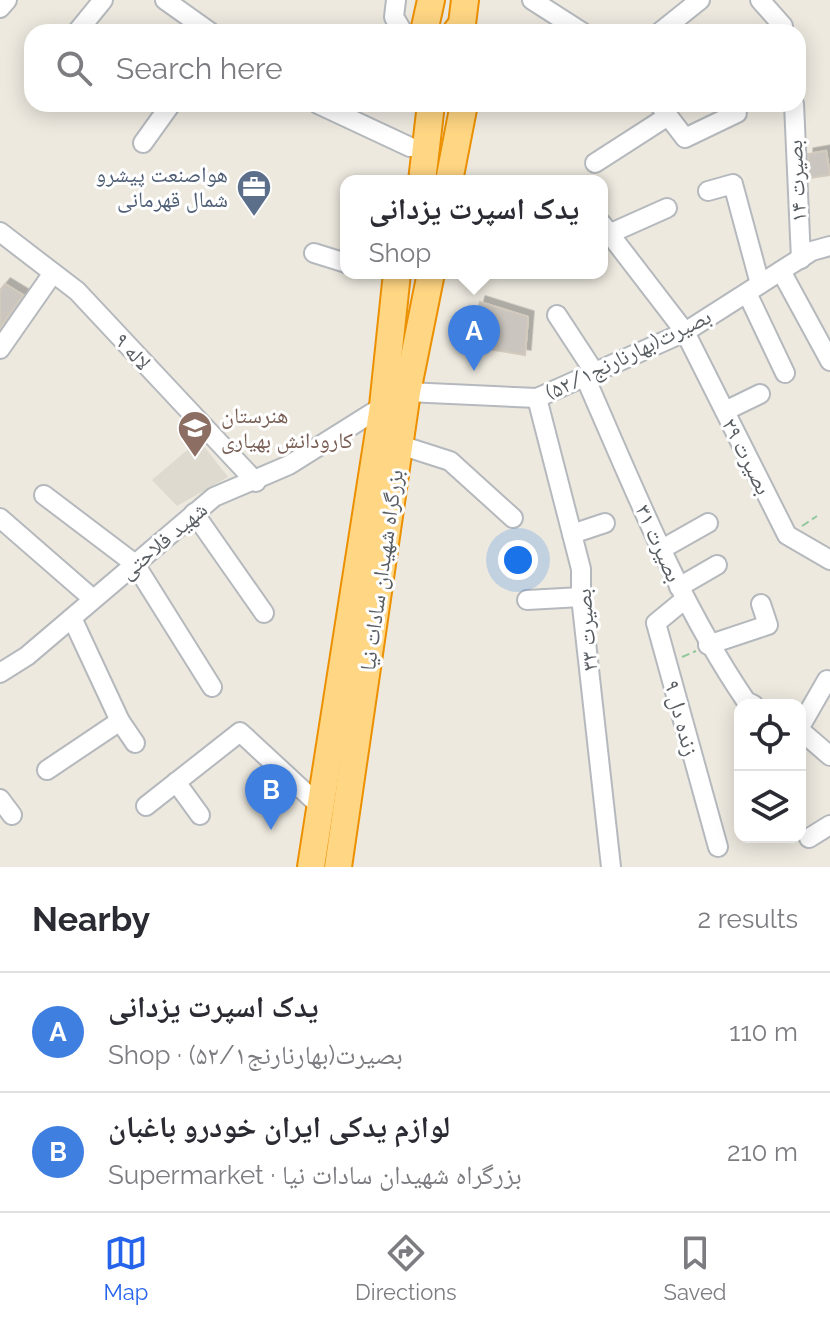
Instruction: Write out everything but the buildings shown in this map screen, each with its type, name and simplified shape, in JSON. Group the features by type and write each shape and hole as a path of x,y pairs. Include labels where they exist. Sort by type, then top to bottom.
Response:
{"highway":[{"path":"462,24 465,0"},
{"path":"476,24 479,0"},
{"path":"407,175 413,112"},
{"path":"423,175 430,112"},
{"path":"450,175 462,112"},
{"name":"بزرگراه شهیدان سادات نیا","path":"311,867 383,406 393,279"},
{"name":"بزرگراه شهیدان سادات نیا","path":"338,867 407,392 430,279"}],"street":[{"path":"0,8 7,0"},
{"path":"84,24 103,0"},
{"path":"165,0 199,24"},
{"path":"396,0 394,17 398,24"},
{"path":"532,0 570,24"},
{"path":"670,24 700,0"},
{"path":"760,0 781,24"},
{"path":"143,143 164,112"},
{"path":"335,112 410,147"},
{"path":"595,163 661,112"},
{"path":"666,112 685,138 737,113"},
{"name":"بصیرت ۱۴","path":"795,112 800,174 801,259"},
{"path":"708,191 733,184 754,288 785,373"},
{"path":"608,229 667,208"},
{"name":"بصیرت ۲۹","path":"608,230 685,332 787,535 830,560"},
{"name":"لاله ۹","path":"0,232 77,291 256,482"},
{"name":"بصیرت(بهارنارنج۵۲/۱)","path":"407,392 537,398 685,332 801,259 830,246"},
{"path":"314,253 340,261"},
{"path":"781,271 830,361"},
{"path":"0,349 53,273"},
{"name":"بصیرت ۳۱","path":"557,315 590,375 681,593 708,645 747,699"},
{"path":"725,411 760,394"},
{"name":"بصیرت ۳۳","path":"537,398 581,569 581,597 611,867"},
{"name":"شهید فلاحتی","path":"0,673 27,656 214,497 256,482 383,406"},
{"path":"400,445 450,461 513,518"},
{"path":"44,495 135,564 212,687"},
{"path":"194,513 264,613"},
{"path":"0,518 93,599"},
{"path":"572,534 605,523"},
{"path":"662,549 708,523"},
{"path":"681,593 717,565"},
{"name":"زنده دل ۹","path":"681,593 656,623 718,847"},
{"path":"527,600 581,597"},
{"path":"708,645 768,625 761,604"},
{"path":"72,618 120,721 135,743"},
{"path":"806,717 827,680"},
{"path":"47,770 120,721"},
{"path":"146,806 240,732 321,807"},
{"path":"806,734 830,756"},
{"path":"176,782 200,815"},
{"path":"0,799 12,815"},
{"path":"809,838 830,825"}],"shaded area":[{"name":"هنرستان کارودانش بهیاری","path":"199,440 228,477 177,506 152,480"}],"place":[{"name":"هواصنعت پیشرو شمال قهرمانی","path":"254,218"},
{"name":"یدک اسپرت یزدانی","path":"474,371"},
{"name":"هنرستان کارودانش بهیاری","path":"195,459"},
{"name":"لوازم یدکی ایران خودرو باغبان","path":"271,830"}]}
